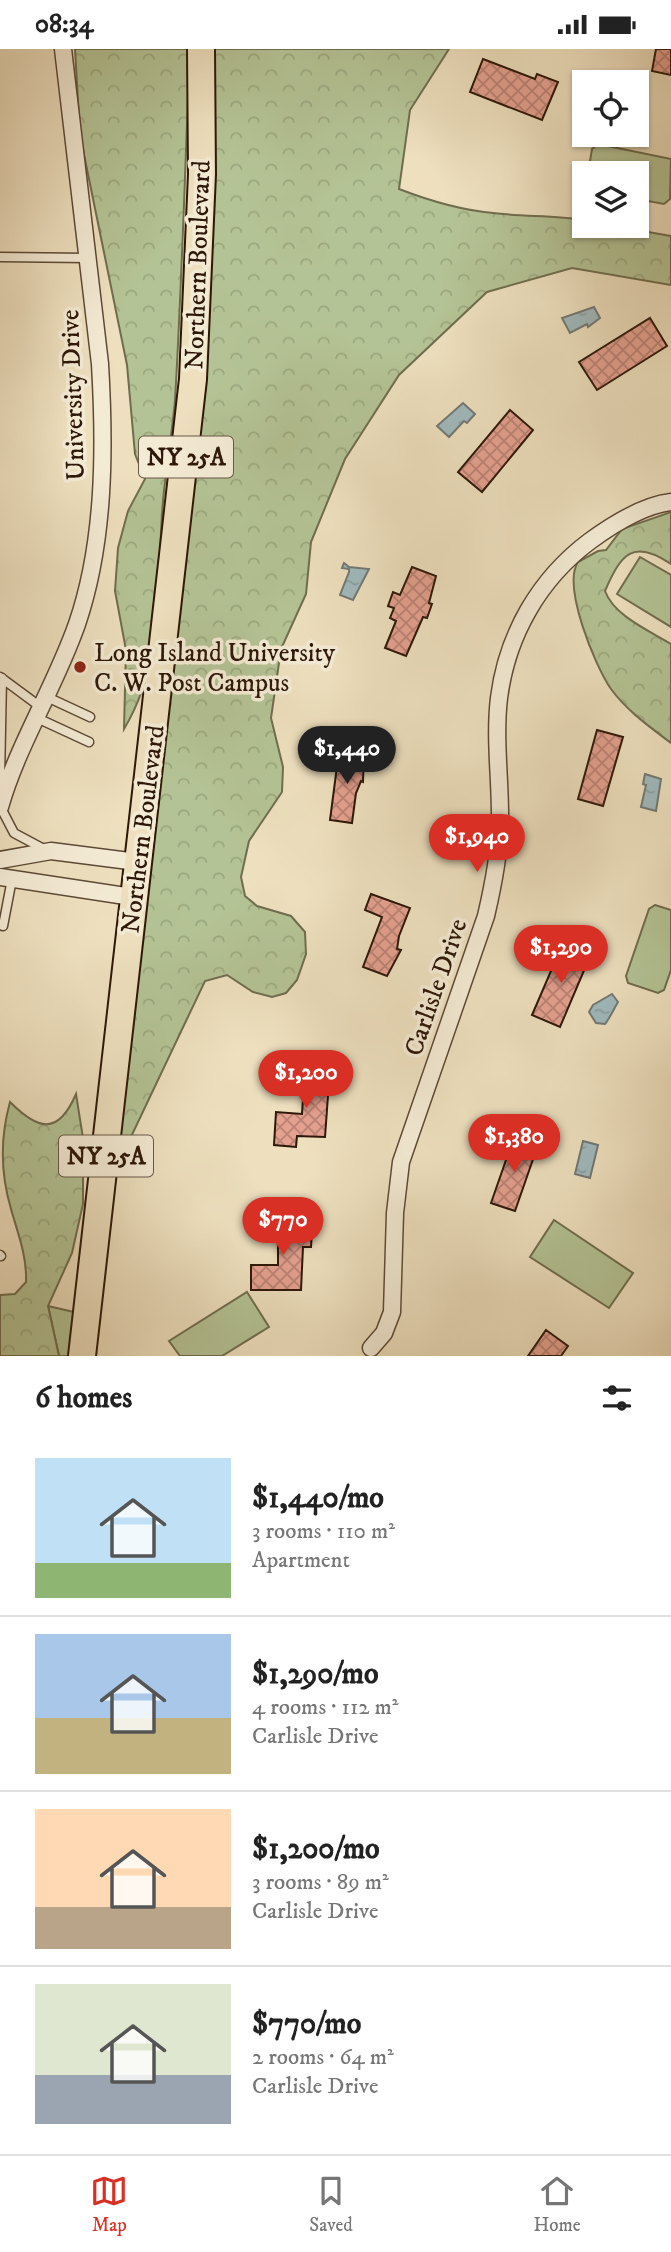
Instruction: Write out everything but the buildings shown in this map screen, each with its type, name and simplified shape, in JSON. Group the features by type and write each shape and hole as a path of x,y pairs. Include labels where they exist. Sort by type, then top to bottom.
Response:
{"main road":[{"name":"Northern Boulevard","path":"82,1356 123,1012 132,897 193,379 202,174 201,49"}],"street":[{"name":"University Drive","path":"0,806 9,778 78,622 92,563 101,485 103,416 88,258 63,49"},
{"name":"Carlisle Drive","path":"370,1348 384,1333 392,1312 395,1213 401,1162 486,916 495,875 500,829 499,699 508,653 530,606 553,573 609,527 671,502"},
{"path":"0,860 51,851 137,862"},
{"path":"6,878 132,897"}],"lane":[{"path":"0,257 88,258"},
{"path":"1,677 89,742"},
{"path":"0,779 1,677"},
{"path":"42,708 90,717"},
{"path":"0,806 9,826 18,837 51,851"},
{"path":"3,926 6,878"}],"green space":[{"path":"75,49 190,49 175,400 163,501 157,618 147,675 124,729 126,650 115,591 118,548 128,511 145,479 135,454 127,365 80,135"},
{"path":"201,49 449,49 410,110 399,189 469,210 572,218 572,238 649,238 649,232 671,236 671,285 572,268 487,292 399,375 345,459 311,542 306,594 281,649 271,718 283,767 282,792 249,841 241,877 245,896 257,906 291,916 305,932 306,954 297,980 286,993 272,997 253,992 227,975 205,981 101,1200 184,471"},
{"path":"613,147 671,159 670,199 664,204 649,201 649,161 590,161 592,149"},
{"path":"671,512 671,564 647,552 630,554 623,559 605,591 624,615 671,644 671,743 631,712 604,678 582,626 574,589 574,573 578,562 598,551 606,550 622,529"},
{"path":"640,557 671,575 671,627 617,594"},
{"path":"655,905 671,910 671,970 664,990 658,993 628,983 626,976 649,909"},
{"path":"76,1094 83,1138 83,1204 72,1253 48,1306 59,1356 0,1356 0,1295 15,1294 26,1282 24,1254 7,1195 3,1168 4,1129 10,1102 38,1123 47,1124 62,1117"},
{"path":"554,1220 633,1273 609,1308 530,1257"},
{"path":"247,1292 269,1327 222,1356 180,1356 169,1341"},
{"path":"48,1306 87,1315 82,1356 59,1356"}],"water":[{"path":"594,307 600,318 588,327 587,324 570,333 562,318"},
{"path":"463,403 475,414 449,437 437,426"},
{"path":"344,563 349,567 369,569 353,600 340,595 349,572 349,569 342,568"},
{"path":"645,774 661,779 656,811 641,807 646,785 643,784"},
{"path":"612,994 618,1002 605,1024 596,1023 589,1012 593,1005"},
{"path":"583,1141 598,1145 590,1178 575,1174"}],"place":[{"name":"Long Island University C. W. Post Campus","path":"80,667"}]}
